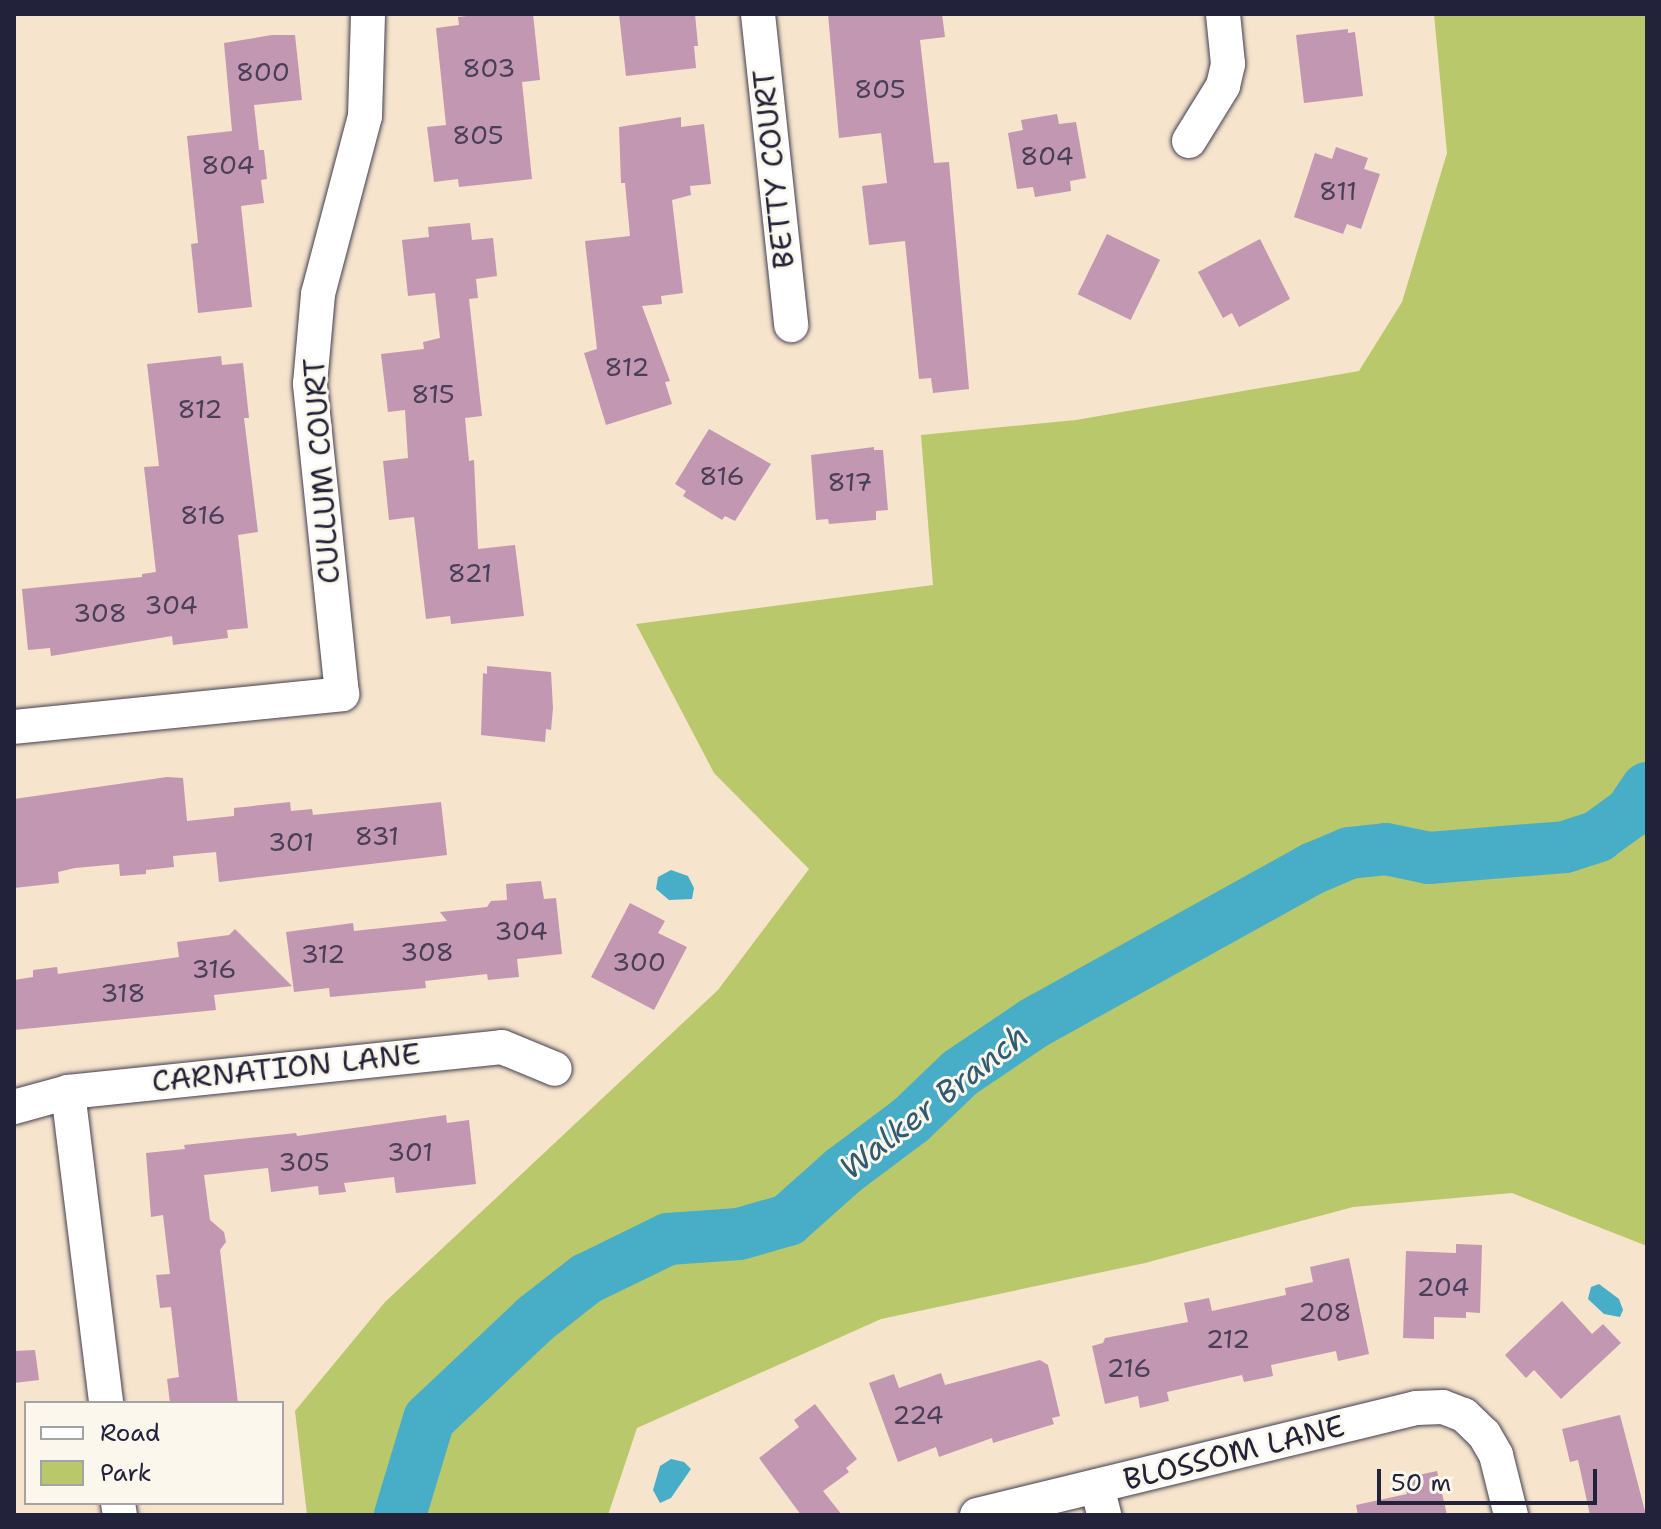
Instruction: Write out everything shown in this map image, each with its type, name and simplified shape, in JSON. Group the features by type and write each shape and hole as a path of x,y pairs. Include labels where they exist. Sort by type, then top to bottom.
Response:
{"street":[{"name":"CULLUM COURT","path":"14,727 342,694 310,384 318,294 365,116 368,14"},
{"name":"BETTY COURT","path":"758,14 791,325"},
{"path":"1189,141 1223,86 1228,64 1223,14"},
{"name":"CARNATION LANE","path":"14,1107 68,1092 502,1047 555,1069"},
{"path":"68,1092 106,1401"},
{"name":"BLOSSOM LANE","path":"977,1515 1100,1501 1416,1408 1443,1407 1464,1415 1484,1434 1496,1455 1511,1515"}],"green space":[{"path":"1434,14 1647,14 1647,1246 1512,1193 1353,1207 1145,1263 881,1319 637,1428 608,1515 307,1515 295,1411 385,1302 718,990 809,869 714,773 636,624 933,585 921,435 1076,420 1359,371 1402,302 1447,153"}],"water":[{"path":"671,870 688,876 694,888 692,899 669,900 656,889 658,877"},
{"path":"1599,1284 1619,1299 1623,1310 1620,1317 1604,1314 1588,1299 1591,1287"},
{"path":"671,1459 684,1462 691,1469 671,1498 660,1503 653,1490 660,1466"}],"building":[{"path":"533,14 540,80 522,82 532,179 459,187 458,179 434,182 427,127 446,125 436,28 459,25 458,17"},
{"path":"619,14 695,14 698,46 694,46 696,68 626,76"},
{"path":"828,14 942,14 945,37 920,40 934,163 949,162 969,389 933,393 931,378 919,379 905,241 869,245 862,186 887,183 881,133 839,138"},
{"path":"1348,29 1348,33 1355,32 1363,96 1304,103 1296,35"},
{"path":"272,35 295,35 302,100 254,105 259,150 264,150 267,179 261,180 264,203 241,206 252,307 198,313 191,244 198,243 187,136 232,131 224,43"},
{"path":"1057,114 1059,124 1076,122 1086,178 1070,181 1071,191 1035,197 1033,187 1017,189 1008,133 1023,130 1021,120"},
{"path":"681,117 681,127 704,124 711,184 690,186 691,195 672,200 683,293 661,296 662,304 642,306 670,381 665,382 672,404 606,425 584,353 597,349 585,241 630,236 625,183 621,183 619,127"},
{"path":"1336,147 1368,158 1364,169 1380,174 1361,229 1347,224 1343,234 1294,217 1315,153 1332,159"},
{"path":"470,223 472,240 493,238 497,276 476,279 478,298 469,299 482,416 465,418 469,461 474,460 478,549 515,545 524,616 451,624 450,616 426,619 414,517 389,520 383,461 408,458 405,410 388,412 381,354 424,349 423,342 440,338 435,293 408,296 402,240 429,237 428,227"},
{"path":"1107,234 1160,260 1131,320 1078,294"},
{"path":"1260,239 1290,299 1239,327 1232,313 1223,318 1198,272"},
{"path":"221,356 222,365 243,363 249,418 244,418 258,532 238,535 248,628 227,630 228,638 173,645 172,636 51,656 50,648 28,650 22,589 142,577 142,574 156,572 144,467 159,466 147,364"},
{"path":"709,429 771,464 735,521 725,516 722,520 683,496 686,491 675,484"},
{"path":"874,447 874,450 883,450 888,510 876,511 876,520 829,524 828,519 816,520 811,455"},
{"path":"487,666 551,672 553,708 551,730 546,729 545,742 481,735 483,673 487,674"},
{"path":"167,777 183,778 187,821 234,816 234,808 290,802 291,811 312,809 313,815 441,802 447,855 219,882 216,852 173,856 174,867 146,870 146,874 120,876 119,864 75,868 58,872 59,883 14,888 14,799"},
{"path":"541,881 544,899 556,898 562,954 517,959 519,977 488,980 487,974 425,981 426,988 330,997 329,988 294,992 286,932 353,923 354,931 447,921 440,912 487,907 491,901 507,900 506,884"},
{"path":"630,903 665,921 658,933 687,947 654,1010 591,977"},
{"path":"235,929 292,986 214,995 216,1010 14,1030 14,980 33,977 33,970 57,967 58,974 179,957 177,942 229,935"},
{"path":"446,1115 447,1123 469,1120 476,1184 396,1193 394,1177 344,1183 346,1192 319,1195 318,1186 271,1192 268,1168 204,1175 210,1220 224,1232 226,1242 220,1250 238,1401 170,1401 167,1379 179,1377 171,1307 160,1308 156,1275 170,1274 163,1215 151,1217 146,1153 185,1149 184,1145 296,1133 297,1136"},
{"path":"1456,1244 1482,1245 1480,1313 1466,1312 1466,1318 1434,1317 1434,1339 1403,1338 1406,1251 1456,1253"},
{"path":"1349,1258 1369,1354 1338,1361 1336,1351 1271,1365 1273,1376 1244,1382 1242,1375 1167,1392 1169,1401 1140,1408 1138,1396 1105,1404 1092,1346 1103,1343 1105,1338 1188,1322 1184,1303 1209,1298 1212,1311 1286,1295 1285,1288 1313,1282 1310,1267"},
{"path":"1562,1301 1592,1334 1603,1324 1621,1343 1561,1399 1534,1370 1526,1378 1505,1355"},
{"path":"35,1350 39,1380 14,1383 14,1351"},
{"path":"1040,1360 1048,1365 1060,1416 1052,1418 1054,1424 993,1443 992,1438 939,1457 936,1447 898,1462 869,1383 894,1374 899,1388 941,1373 945,1385"},
{"path":"815,1404 857,1459 846,1468 849,1472 823,1491 842,1515 801,1515 759,1458 799,1427 794,1420"},
{"path":"1620,1415 1646,1515 1590,1515 1578,1460 1570,1462 1562,1429"},
{"path":"1437,1471 1447,1515 1358,1515 1356,1505 1407,1494 1404,1478"}],"waterway":[{"name":"Walker Branch","path":"400,1515 429,1419 535,1319 586,1279 668,1239 739,1234 788,1220 843,1171 911,1120 960,1073 1034,1023 1314,868 1349,853 1386,849 1429,858 1565,847 1598,836 1630,813 1647,788"}]}
